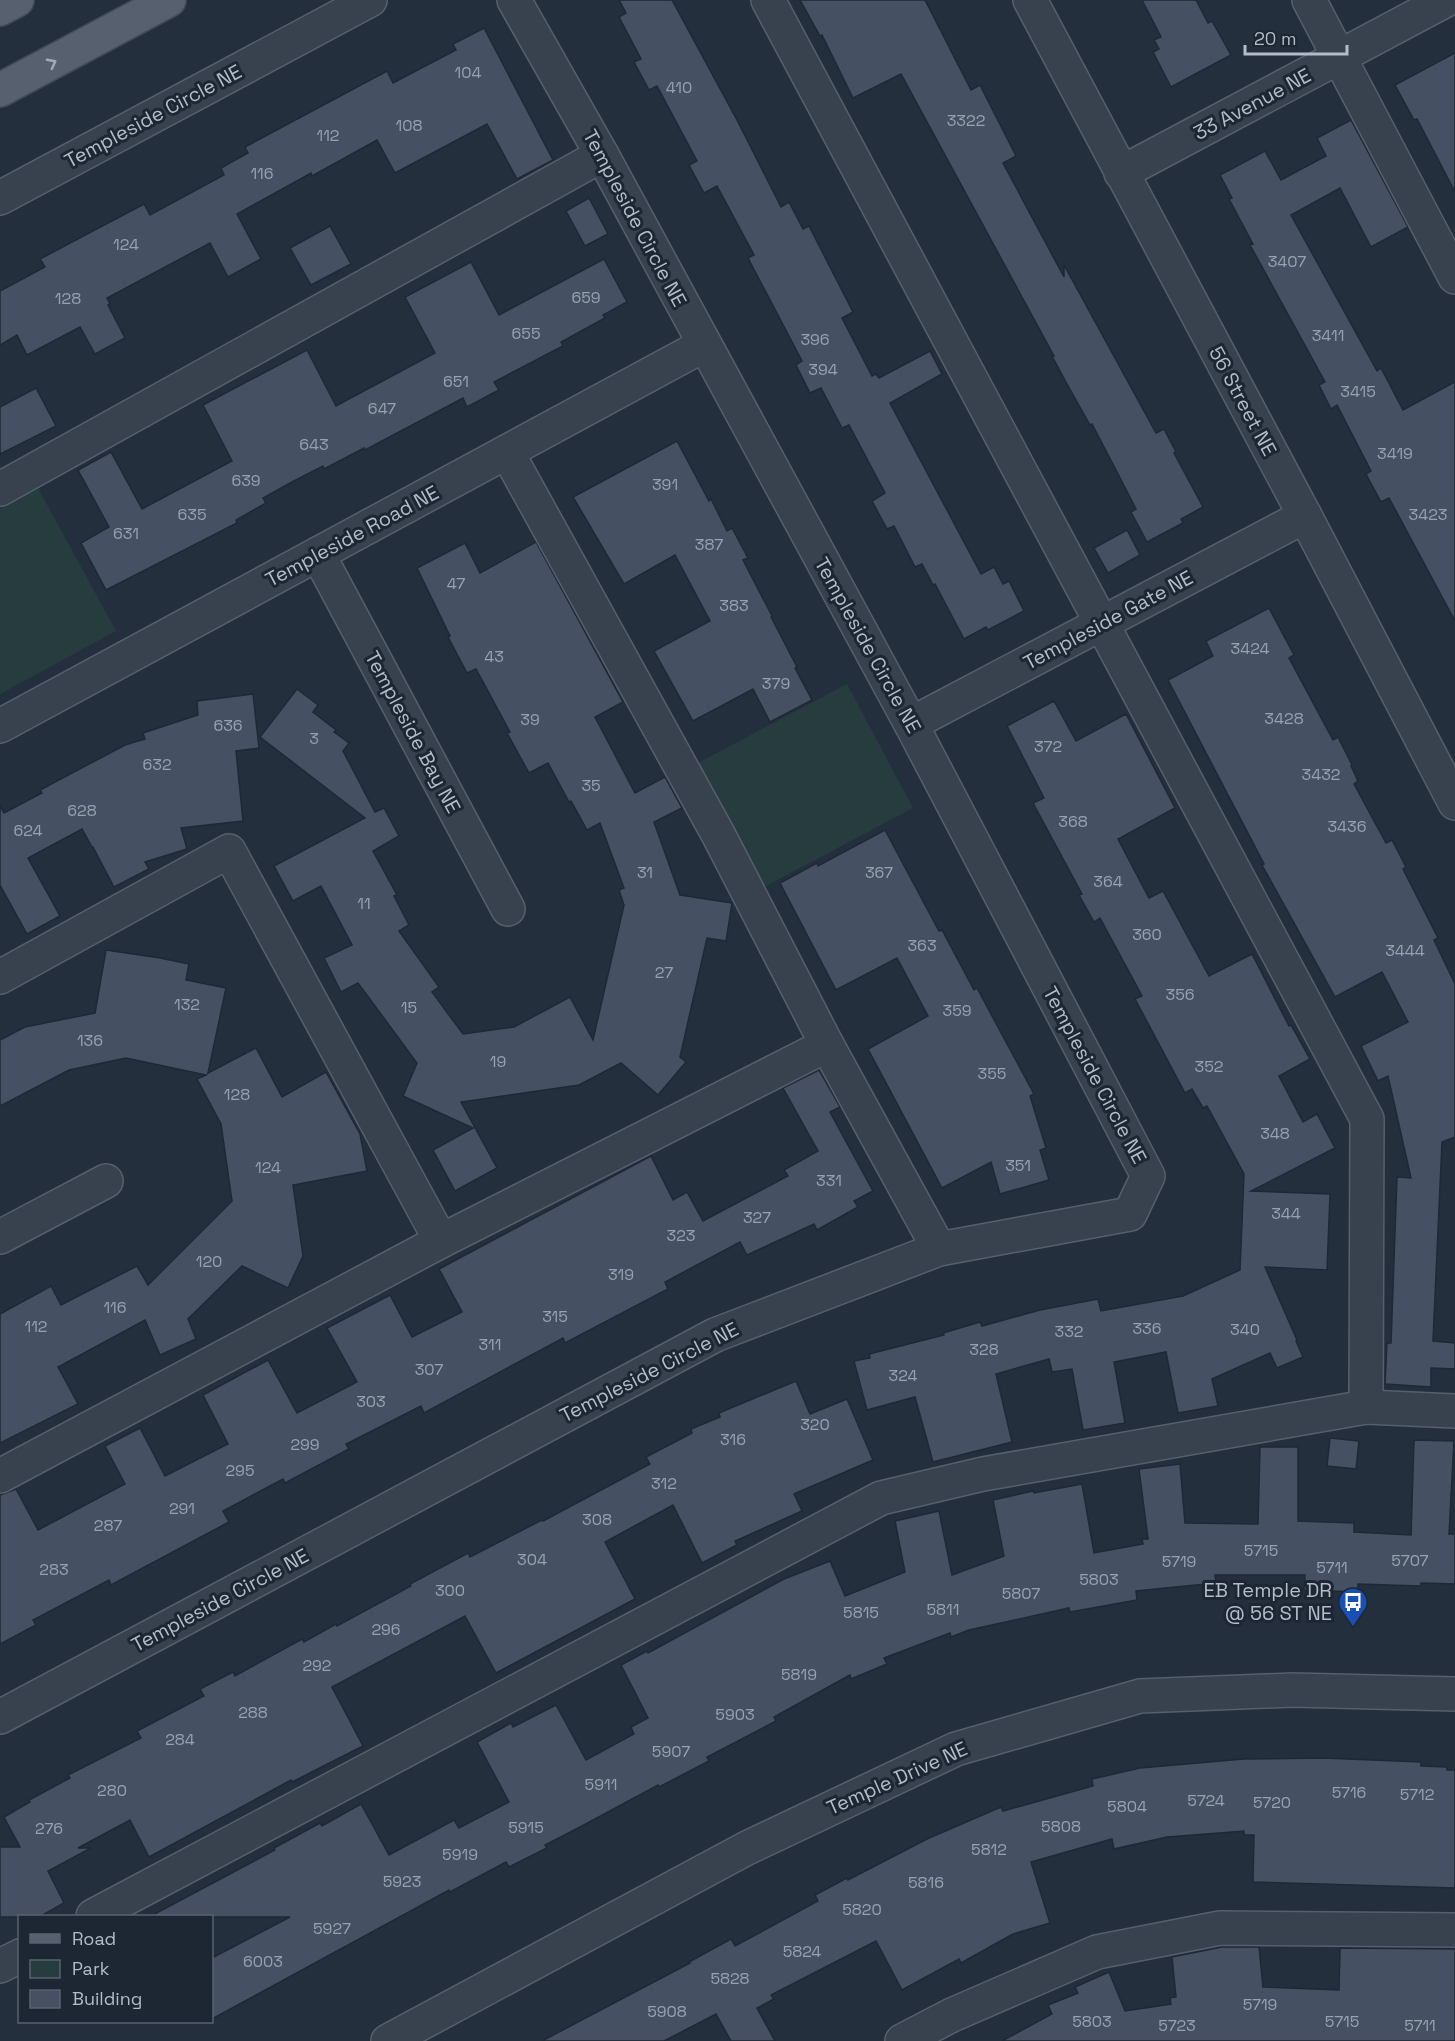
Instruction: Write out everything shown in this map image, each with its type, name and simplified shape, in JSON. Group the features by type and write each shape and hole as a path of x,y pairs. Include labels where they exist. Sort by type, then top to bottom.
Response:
{"main road":[{"path":"0,9 17,0"},
{"path":"0,90 169,0"}],"street":[{"name":"Templeside Circle NE","path":"0,198 370,0"},
{"name":"Templeside Circle NE","path":"0,1718 715,1335 939,1249 1130,1214 1148,1176 911,724 602,155 514,0"},
{"path":"768,0 1368,1119 1366,1407"},
{"name":"56 Street NE","path":"1030,0 1455,803"},
{"path":"1309,0 1455,277"},
{"name":"33 Avenue NE","path":"1121,173 1446,0"},
{"path":"0,489 602,155"},
{"name":"Templeside Road NE","path":"0,726 704,345"},
{"path":"507,452 718,834 827,1045 939,1249"},
{"name":"Templeside Gate NE","path":"911,724 1305,516"},
{"name":"Templeside Bay NE","path":"318,554 508,909"},
{"path":"0,977 229,851 441,1241"},
{"path":"0,1476 441,1241 827,1045"},
{"path":"0,1237 106,1181"},
{"path":"97,1915 881,1498 983,1474 1366,1407 1455,1411"},
{"name":"Temple Drive NE","path":"388,2041 747,1848 956,1749 1140,1696 1293,1690 1455,1694"},
{"path":"902,2041 952,2015 1096,1952 1220,1928 1455,1930"},
{"path":"0,1966 18,1957"}],"green space":[{"path":"38,488 116,631 0,694 0,508"},
{"path":"847,684 913,808 764,887 698,763"}],"building":[{"path":"619,0 672,0 781,207 789,202 803,229 809,226 853,312 842,318 872,376 876,374 879,378 930,351 942,374 890,403 981,574 994,567 1003,584 1009,581 1024,611 988,630 986,627 964,639 922,564 915,567 894,526 887,529 872,501 885,493 849,425 842,428 821,388 810,393 796,365 802,361 748,258 754,255 717,186 704,193 689,165 697,161 657,86 649,90 634,62 641,59 619,17 626,13"},
{"path":"800,0 925,0 971,90 980,85 1016,156 1003,163 1064,277 1064,265 1156,433 1164,429 1176,452 1174,453 1203,507 1181,519 1183,523 1147,542 1131,512 1136,509 1092,424 1090,425 1067,384 901,74 853,98 822,35 820,36"},
{"path":"1142,0 1196,0 1208,23 1212,21 1231,55 1171,87 1153,52 1159,49 1154,40 1161,37"},
{"path":"484,28 553,160 517,179 487,124 395,173 377,140 237,214 261,259 228,277 210,243 107,298 110,304 108,305 125,338 95,354 80,327 27,355 17,335 0,345 0,291 45,267 40,259 144,204 150,215 224,175 221,168 248,153 245,147 387,71 393,83 456,50 453,44"},
{"path":"1455,53 1455,192 1417,119 1414,120 1395,85"},
{"path":"1351,120 1408,227 1371,247 1340,188 1291,215 1377,371 1381,368 1403,410 1455,382 1455,621 1389,498 1381,502 1366,474 1371,471 1337,405 1331,409 1319,385 1325,382 1250,245 1253,244 1229,199 1232,198 1220,175 1265,151 1281,180 1326,156 1317,138"},
{"path":"589,198 608,234 585,246 566,211"},
{"path":"330,226 351,264 311,285 290,248"},
{"path":"604,259 627,302 603,315 605,318 561,342 563,346 494,382 499,390 467,407 463,398 365,450 364,448 324,469 323,466 263,498 266,503 236,520 237,523 106,590 81,543 109,527 78,470 111,452 142,509 232,461 203,405 307,350 336,406 435,353 405,297 471,262 499,315"},
{"path":"36,388 56,426 0,454 0,407"},
{"path":"677,441 727,531 732,528 748,558 743,560 812,700 770,722 753,689 693,721 654,651 710,621 675,555 624,584 573,497"},
{"path":"1127,530 1140,555 1108,573 1094,548"},
{"path":"536,542 623,702 595,717 635,793 665,777 682,808 654,822 680,895 732,903 726,941 707,938 680,1057 686,1062 658,1095 621,1063 579,1085 461,1102 497,1168 455,1191 433,1150 473,1128 403,1096 417,1063 358,983 341,992 324,958 352,945 321,886 293,901 274,866 365,818 260,737 297,689 318,705 313,712 349,743 343,751 375,812 384,808 399,836 373,851 397,895 394,896 409,925 399,931 439,987 432,992 463,1034 514,1027 570,997 593,1040 624,905 619,890 624,888 600,823 587,830 548,763 529,773 476,669 467,673 417,568 465,543 480,573"},
{"path":"1269,608 1294,655 1289,658 1333,740 1338,737 1352,765 1358,781 1354,784 1386,843 1392,840 1406,867 1403,869 1438,938 1434,940 1455,984 1455,1137 1442,1142 1433,1341 1455,1343 1455,1369 1431,1368 1431,1387 1385,1384 1387,1343 1391,1343 1397,1177 1411,1178 1388,1076 1378,1081 1361,1046 1408,1022 1382,972 1335,997 1262,865 1264,864 1168,680 1213,656 1206,641"},
{"path":"253,694 259,748 236,751 243,821 181,828 187,849 145,862 149,869 114,887 82,829 28,858 60,916 27,934 0,885 0,806 4,813 42,793 40,790 125,745 145,739 143,733 198,715 197,701"},
{"path":"1054,701 1076,741 1126,714 1175,808 1118,839 1149,898 1163,891 1209,976 1252,954 1289,1026 1291,1025 1310,1059 1279,1076 1303,1122 1317,1114 1335,1148 1251,1191 1330,1194 1327,1270 1265,1267 1303,1357 1277,1368 1270,1353 1212,1379 1218,1406 1178,1413 1166,1352 1114,1362 1125,1423 1083,1430 1072,1369 1052,1372 1049,1359 996,1374 1012,1442 933,1462 915,1397 867,1410 854,1361 870,1358 869,1354 944,1335 943,1333 980,1322 982,1326 1040,1310 1098,1299 1101,1311 1183,1296 1240,1270 1244,1174 1207,1106 1203,1108 1192,1089 1185,1093 1135,999 1142,996 1100,918 1094,922 1079,895 1082,894 1033,803 1044,798 1007,726"},
{"path":"885,830 939,931 942,930 974,990 977,988 1034,1094 1030,1096 1046,1148 1040,1150 1049,1180 1000,1194 991,1162 942,1188 868,1049 928,1016 897,958 836,990 780,883 817,863 818,866"},
{"path":"106,950 189,964 186,980 226,988 208,1073 256,1048 282,1097 326,1072 360,1134 367,1171 293,1185 303,1256 288,1288 242,1266 188,1319 196,1339 160,1355 145,1320 58,1367 78,1404 0,1443 0,1314 51,1286 61,1305 137,1266 148,1285 232,1201 221,1124 197,1079 206,1075 126,1058 69,1070 0,1106 0,1040 25,1027 95,1013"},
{"path":"819,1070 840,1107 830,1112 873,1191 854,1201 858,1207 817,1230 814,1224 747,1255 740,1242 665,1282 668,1289 565,1343 563,1338 424,1413 421,1406 346,1444 349,1449 285,1483 283,1479 223,1511 229,1522 111,1585 109,1580 33,1620 36,1625 0,1644 0,1495 16,1489 38,1530 125,1484 105,1446 140,1428 165,1476 228,1444 203,1395 268,1360 297,1413 357,1382 327,1328 390,1295 412,1337 462,1312 439,1269 651,1156 673,1200 687,1192 703,1221 788,1176 784,1170 818,1151 783,1088"},
{"path":"796,1381 810,1414 847,1399 873,1460 794,1494 802,1511 735,1541 737,1545 702,1563 673,1505 605,1542 635,1599 496,1673 465,1616 332,1687 363,1746 292,1782 291,1780 149,1857 130,1820 78,1848 91,1848 48,1871 64,1903 43,1915 0,1917 0,1847 20,1847 4,1817 30,1802 29,1800 70,1778 68,1775 141,1738 137,1731 204,1696 200,1689 233,1672 235,1676 302,1639 304,1642 336,1624 337,1626 468,1553 470,1557 543,1521 650,1464 646,1457 692,1433 691,1429 720,1417 719,1413"},
{"path":"1330,1438 1359,1441 1356,1469 1327,1466"},
{"path":"1414,1440 1454,1441 1449,1534 1455,1534 1455,1584 1421,1583 1421,1586 1358,1584 1358,1592 1304,1590 1305,1575 1215,1575 1216,1583 1136,1591 1137,1600 1070,1612 1069,1608 969,1630 951,1637 950,1633 884,1658 887,1664 851,1679 850,1675 774,1717 776,1721 707,1757 709,1761 659,1787 658,1785 545,1845 547,1848 509,1867 506,1862 450,1892 449,1890 213,2018 213,1957 290,1917 153,1915 275,1850 274,1848 320,1823 322,1826 361,1804 389,1855 454,1820 459,1828 509,1802 477,1742 511,1723 513,1727 556,1705 586,1760 634,1734 631,1727 648,1718 621,1665 647,1651 648,1653 784,1579 830,1561 845,1596 905,1572 895,1521 939,1511 952,1575 1004,1556 993,1500 1082,1484 1094,1553 1143,1544 1142,1539 1148,1539 1139,1469 1180,1464 1185,1523 1258,1524 1260,1447 1298,1447 1298,1521 1354,1523 1354,1532 1411,1535"},
{"path":"1322,1758 1421,1762 1421,1766 1447,1767 1447,1770 1455,1770 1455,1888 1253,1882 1254,1835 1244,1835 1244,1831 1167,1837 1114,1849 1112,1839 1031,1862 1050,1923 1013,1934 961,1963 959,1959 902,1990 876,1941 771,1995 774,1999 757,2008 775,2041 731,2041 716,2014 664,2041 542,2041 731,1939 735,1946 818,1901 815,1895 847,1878 848,1880 927,1839 1001,1807 1003,1811 1093,1786 1092,1779 1140,1768 1244,1759"},
{"path":"1222,1947 1259,1947 1263,1987 1339,1990 1340,1948 1455,1949 1455,2041 1002,2041 1052,2014 1048,2005 1078,1993 1075,1987 1109,1972 1125,2011 1171,2004 1170,1998 1176,1997 1172,1957"}],"place":[{"name":"EB Temple DR @ 56 ST NE","path":"1353,1628"}]}
